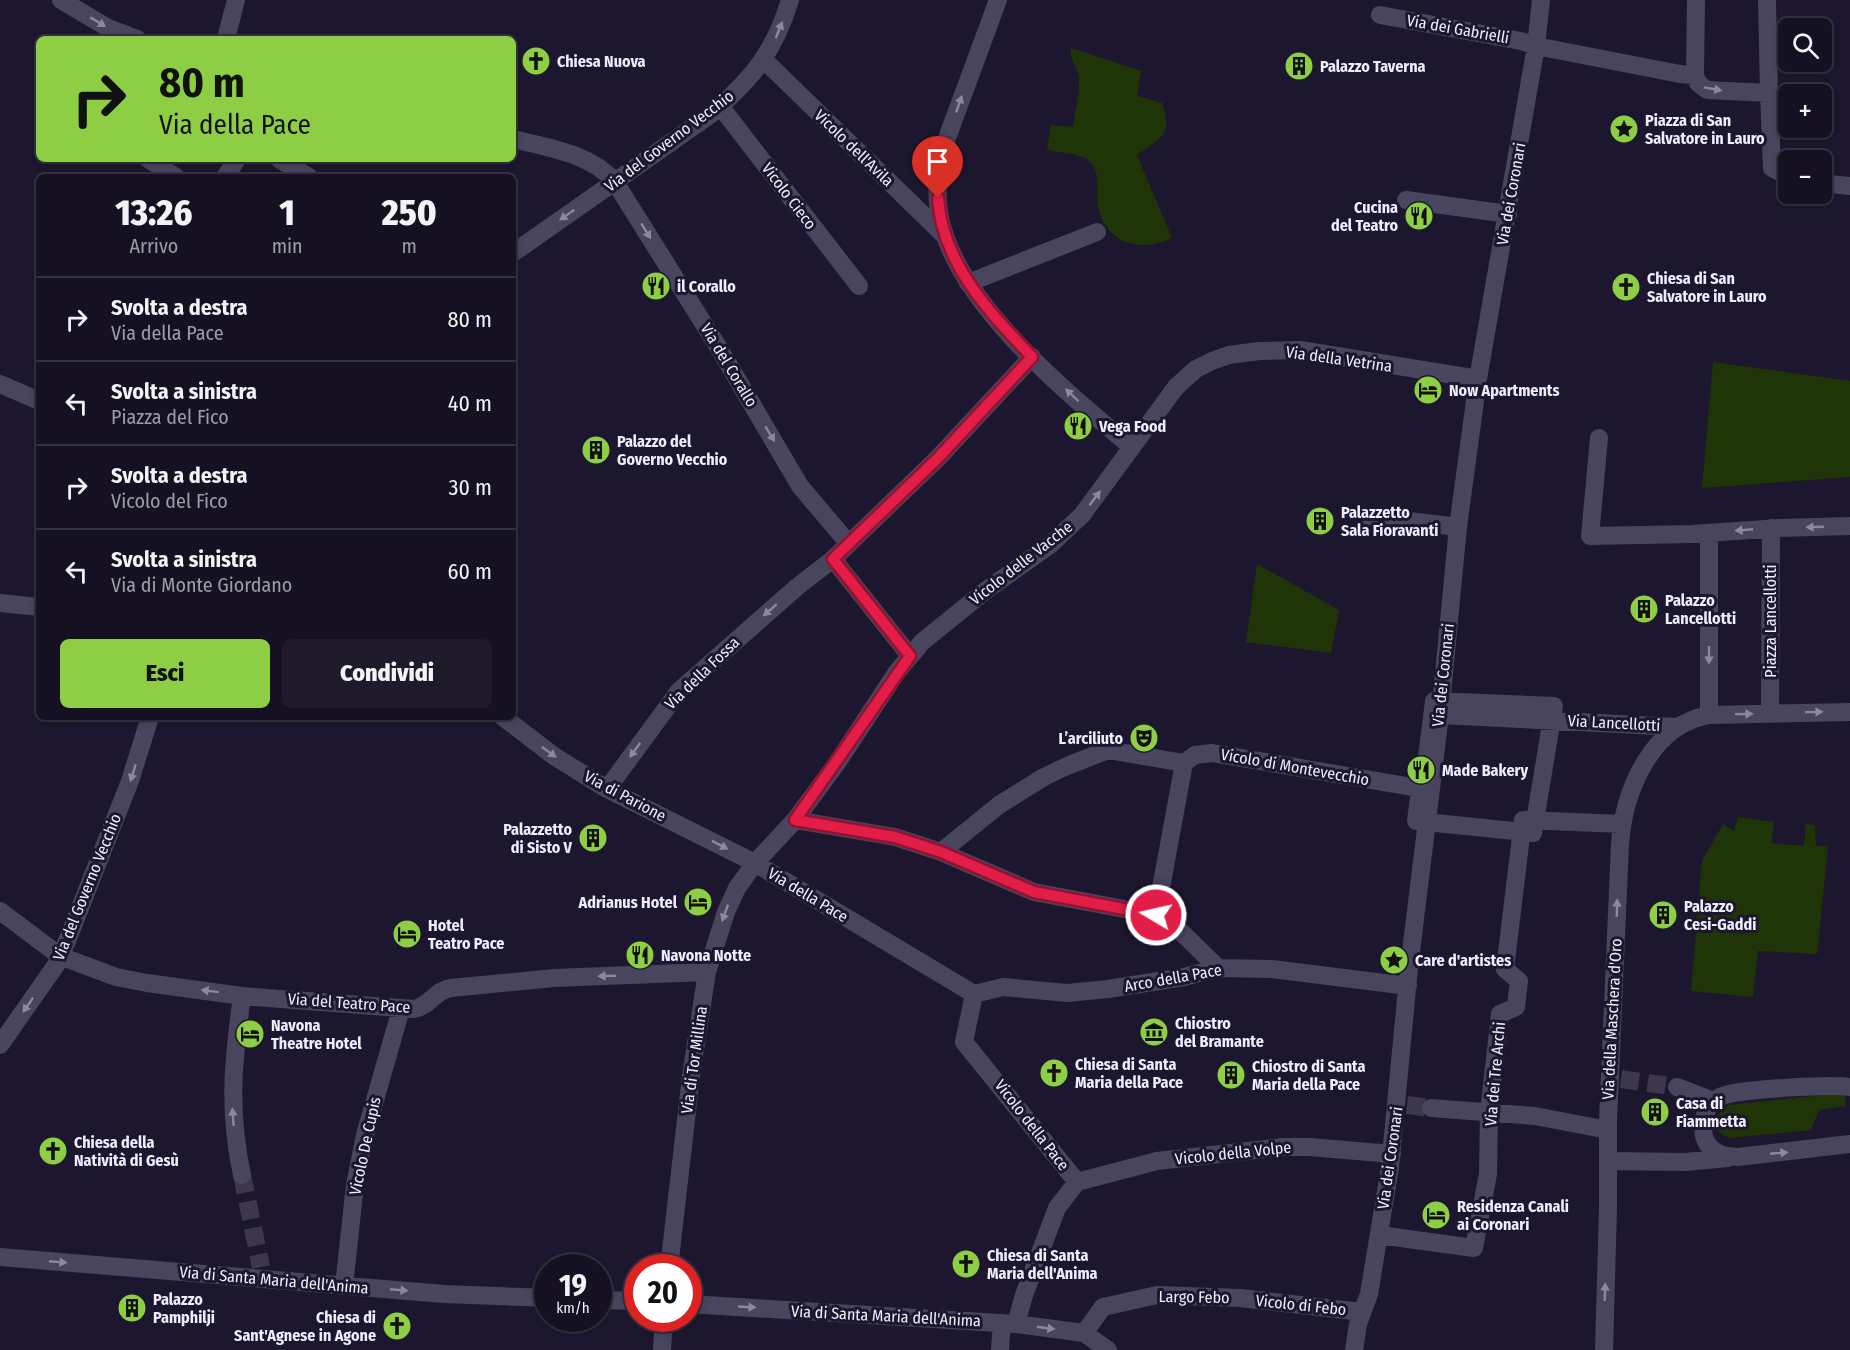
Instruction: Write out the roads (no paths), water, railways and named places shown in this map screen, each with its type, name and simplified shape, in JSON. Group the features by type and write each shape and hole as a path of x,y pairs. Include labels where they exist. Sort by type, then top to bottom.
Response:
{"street":[{"path":"61,0 108,28 129,36"},
{"path":"227,36 236,0"},
{"name":"Via del Governo Vecchio","path":"516,251 720,106 744,84 764,60 777,35 790,0"},
{"path":"998,0 940,157 937,184 939,212 945,236 968,283 996,320 1082,405 1132,447"},
{"name":"Via dei Coronari","path":"1441,708 1458,527 1478,379 1536,46 1541,0"},
{"path":"1696,0 1695,75 1698,83 1707,90 1769,93"},
{"path":"1767,0 1769,93 1778,158"},
{"name":"Via dei Gabrielli","path":"1380,15 1680,74 1695,75"},
{"name":"Vicolo dell'Avila","path":"764,60 945,236"},
{"name":"Vicolo Cieco","path":"720,106 858,286"},
{"name":"Via del Corallo","path":"516,139 588,160 607,173 615,182 717,345 800,486 849,544"},
{"path":"153,162 171,174"},
{"path":"284,162 304,174"},
{"path":"1832,184 1850,186"},
{"path":"1406,200 1508,214"},
{"path":"968,283 1097,232"},
{"name":"Via della Vetrina","path":"1132,447 1186,376 1212,361 1228,356 1259,351 1300,350 1478,379"},
{"name":"Via della Fossa","path":"607,789 679,691 849,544 938,458 1032,357"},
{"path":"0,384 36,400"},
{"path":"1599,438 1590,536 1701,534 1775,528 1850,526"},
{"name":"Vicolo delle Vacche","path":"897,672 916,649 985,591 1050,545 1082,515 1132,447"},
{"path":"1368,516 1458,527"},
{"name":"Piazza Lancellotti","path":"1775,528 1775,713"},
{"path":"1701,534 1702,716 1850,712"},
{"path":"833,559 916,649"},
{"path":"0,603 36,607"},
{"name":"Via della Pace","path":"897,672 837,763 795,820 755,863 974,994"},
{"name":"Via dei Coronari","path":"1425,789 1434,700 1441,708"},
{"path":"1441,708 1554,706 1530,823"},
{"name":"Via della Maschera d'Oro","path":"1604,1350 1608,1130 1616,1078 1622,824 1632,787 1645,761 1659,743 1677,727 1702,716"},
{"name":"Via del Governo Vecchio","path":"0,1045 56,965 130,781 149,720"},
{"name":"Via di Parione","path":"507,720 554,756 607,789 755,863"},
{"name":"Via Lancellotti","path":"1552,720 1677,727"},
{"name":"Vicolo di Montevecchio","path":"941,852 1005,801 1044,777 1108,750 1184,763 1195,755 1212,753 1425,789"},
{"path":"1156,915 1184,763"},
{"path":"1425,789 1416,821 1427,817 1530,823 1622,824"},
{"name":"Via dei Coronari","path":"1354,1350 1362,1312 1369,1294 1402,1105 1408,986 1427,817"},
{"path":"795,820 895,837 941,852 1034,892 1156,915 1174,925 1218,968"},
{"name":"Via dei Tre Archi","path":"1379,1235 1474,1248 1488,1174 1489,1112 1500,1014 1516,1007 1519,981 1505,969 1530,823"},
{"name":"Via di Tor Millina","path":"671,1254 691,1076 707,972 730,901 755,863"},
{"name":"Via del Teatro Pace","path":"0,911 60,956 116,977 242,996 401,1009 420,1008 440,990 451,988 554,978 707,972"},
{"name":"Arco della Pace","path":"974,994 1003,987 1067,993 1108,989 1184,977 1218,968 1272,969 1408,986"},
{"name":"Vicolo della Pace","path":"974,994 964,1042 1077,1182 1057,1208 1024,1295 1009,1323 999,1350"},
{"path":"242,996 232,1091 237,1150 242,1175"},
{"name":"Vicolo De Cupis","path":"344,1286 357,1175 370,1116 401,1009"},
{"path":"1738,1157 1724,1156 1714,1151 1709,1146 1703,1132 1708,1108 1719,1097 1735,1093 1829,1085 1850,1087"},
{"path":"1677,1087 1713,1101"},
{"path":"1431,1108 1535,1116 1608,1130"},
{"path":"1608,1161 1685,1162 1850,1144"},
{"name":"Vicolo della Volpe","path":"1077,1182 1156,1161 1283,1147 1392,1154"},
{"name":"Via di Santa Maria dell'Anima","path":"0,1257 262,1273 344,1286 444,1294 534,1297"},
{"name":"Largo Febo","path":"1084,1333 1103,1307 1157,1295 1240,1298"},
{"name":"Vicolo di Febo","path":"1240,1298 1362,1312"},
{"name":"Via di Santa Maria dell'Anima","path":"702,1305 1009,1323 1084,1333"},
{"path":"662,1350 663,1332"},
{"path":"1084,1333 1108,1350"}],"tunnel":[{"path":"1621,1079 1677,1087"},
{"path":"1407,1105 1431,1108"},
{"path":"242,1175 261,1267"}],"place":[{"name":"Chiesa Nuova","path":"536,61"},
{"name":"Palazzo Taverna","path":"1299,66"},
{"name":"Piazza di San Salvatore in Lauro","path":"1624,129"},
{"name":"Cucina del Teatro","path":"1419,216"},
{"name":"il Corallo","path":"656,286"},
{"name":"Chiesa di San Salvatore in Lauro","path":"1626,287"},
{"name":"Now Apartments","path":"1428,390"},
{"name":"Vega Food","path":"1078,426"},
{"name":"Palazzo del Governo Vecchio","path":"596,450"},
{"name":"Palazzetto Sala Fioravanti","path":"1320,521"},
{"name":"Palazzo Lancellotti","path":"1644,609"},
{"name":"L’arciliuto","path":"1144,738"},
{"name":"Made Bakery","path":"1421,770"},
{"name":"Palazzetto di Sisto V","path":"593,838"},
{"name":"Adrianus Hotel","path":"698,902"},
{"name":"Palazzo Cesi-Gaddi","path":"1663,915"},
{"name":"Hotel Teatro Pace","path":"407,934"},
{"name":"Navona Notte","path":"640,955"},
{"name":"Care d'artistes","path":"1394,960"},
{"name":"Chiostro del Bramante","path":"1154,1032"},
{"name":"Navona Theatre Hotel","path":"250,1034"},
{"name":"Chiesa di Santa Maria della Pace","path":"1054,1073"},
{"name":"Chiostro di Santa Maria della Pace","path":"1231,1075"},
{"name":"Casa di Fiammetta","path":"1655,1112"},
{"name":"Chiesa della Natività di Gesù","path":"53,1151"},
{"name":"Residenza Canali ai Coronari","path":"1436,1215"},
{"name":"Chiesa di Santa Maria dell'Anima","path":"966,1264"},
{"name":"Palazzo Pamphilji","path":"132,1308"},
{"name":"Chiesa di Sant'Agnese in Agone","path":"397,1326"}]}
